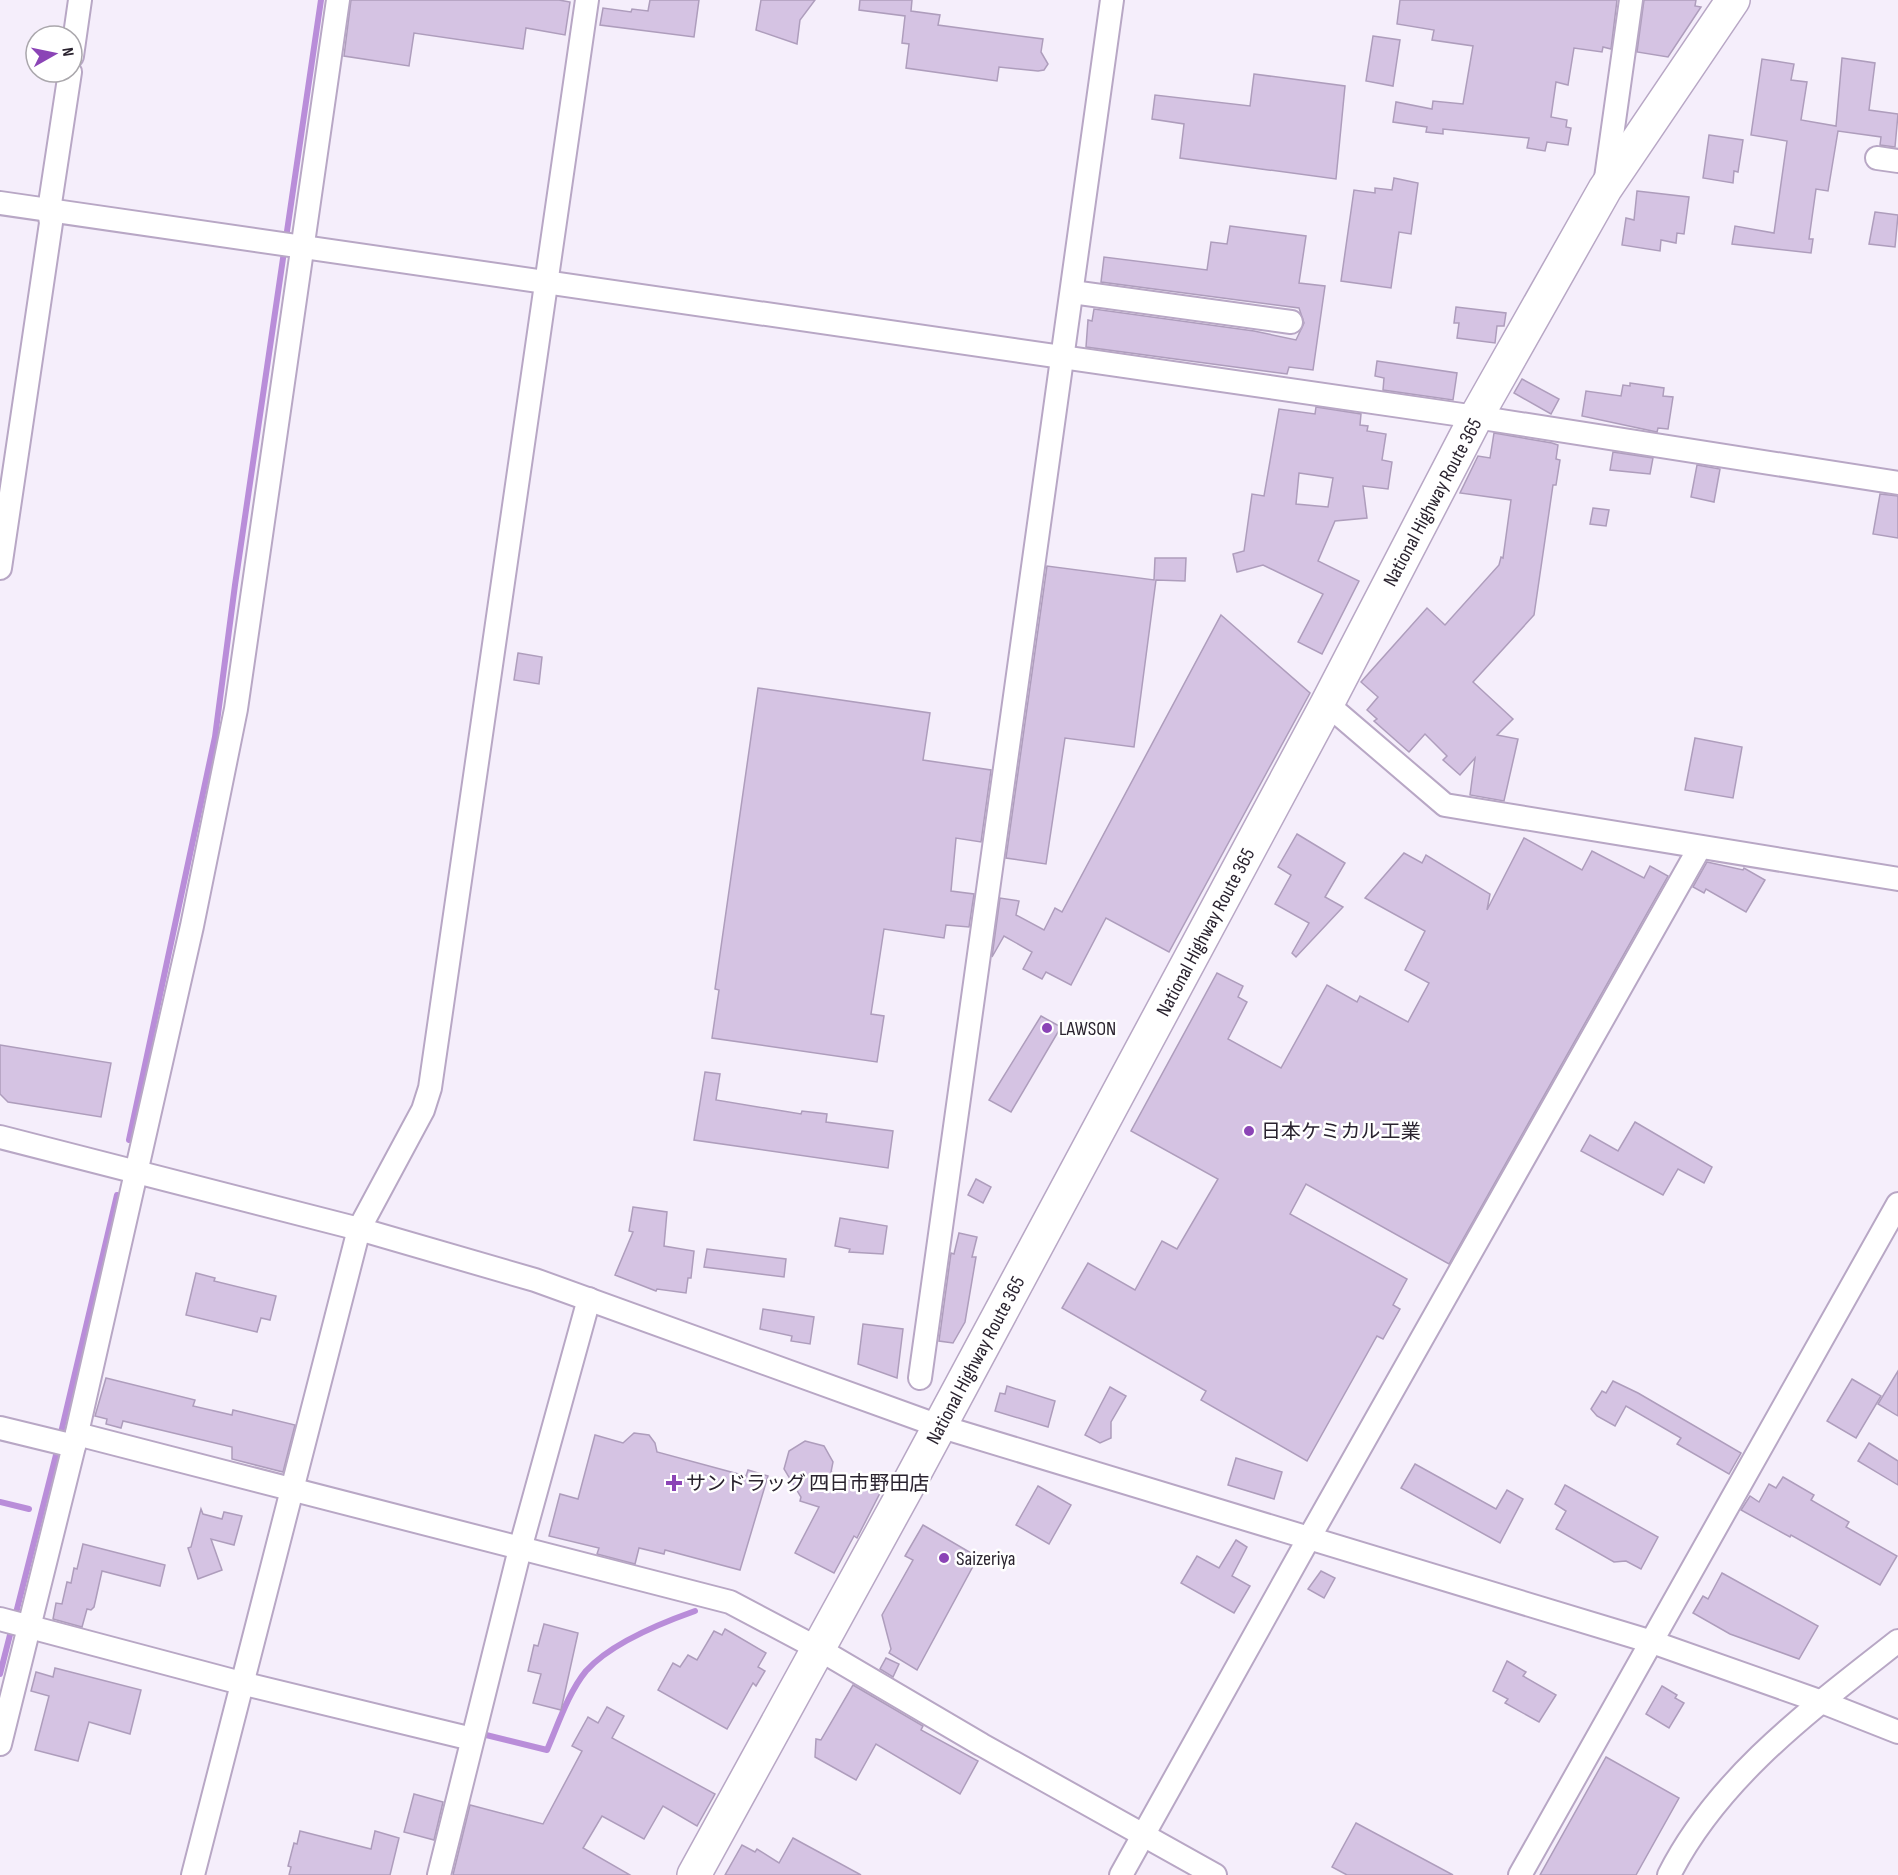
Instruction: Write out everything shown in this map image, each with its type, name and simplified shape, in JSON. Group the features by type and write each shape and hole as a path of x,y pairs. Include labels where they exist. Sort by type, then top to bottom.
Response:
{"highway":[{"name":"National Highway Route 365","path":"694,1875 939,1426 1327,704 1476,417 1605,189 1733,0"}],"street":[{"path":"77,24 80,0"},
{"path":"0,1744 75,1442 192,926 236,709 338,0"},
{"path":"193,1875 359,1229 423,1110 430,1088 548,284 587,0"},
{"path":"920,1378 1112,0"},
{"path":"1605,189 1631,0"},
{"path":"0,568 51,223 49,210 68,84"},
{"path":"0,203 1476,417 1898,483"},
{"path":"1072,292 1291,322"},
{"path":"1327,704 1445,806 1898,879"},
{"path":"1121,1875 1700,847"},
{"path":"0,1137 359,1229 535,1280 939,1426 1652,1642 1822,1701 1898,1732"},
{"path":"1520,1875 1898,1204"},
{"path":"439,1875 520,1549 589,1299"},
{"path":"0,1428 46,1439 75,1442 293,1490 730,1602 816,1648 981,1745 1215,1875"},
{"path":"0,1619 242,1683 472,1739"},
{"path":"1669,1875 1721,1797 1739,1777 1799,1720 1898,1641"}],"building":[{"path":"351,0 559,0 570,2 565,35 526,28 523,49 414,33 409,66 344,56"},
{"path":"650,0 699,0 694,37 600,25 603,8 631,12 632,9 648,11"},
{"path":"761,0 815,0 800,20 797,44 756,30"},
{"path":"860,0 912,0 911,11 940,15 938,25 1043,39 1041,52 1048,64 1044,70 1038,71 999,67 997,81 906,68 909,44 902,43 905,16 859,10"},
{"path":"1400,0 1617,0 1611,49 1603,47 1602,52 1574,48 1568,85 1556,82 1551,117 1567,120 1566,127 1571,128 1568,145 1547,142 1545,151 1527,148 1529,138 1443,129 1443,134 1426,132 1427,127 1393,122 1396,102 1432,109 1433,101 1463,104 1473,46 1432,40 1434,30 1397,24"},
{"path":"1644,0 1696,0 1695,6 1701,7 1668,57 1637,52"},
{"path":"1373,36 1400,40 1393,86 1366,81"},
{"path":"1842,58 1875,63 1869,110 1898,114 1895,147 1880,145 1881,137 1838,131 1828,191 1816,189 1809,239 1813,239 1811,253 1732,244 1735,226 1774,233 1787,141 1751,135 1762,59 1794,64 1791,80 1807,82 1801,120 1836,126"},
{"path":"1254,74 1345,86 1336,179 1180,158 1184,124 1152,119 1155,95 1250,106"},
{"path":"1709,135 1743,140 1738,172 1734,171 1733,183 1703,178"},
{"path":"1394,178 1418,183 1411,234 1399,232 1391,288 1341,281 1354,190 1375,193 1375,188 1392,190"},
{"path":"1637,191 1689,197 1684,234 1677,233 1676,243 1661,240 1660,251 1622,245 1626,218 1634,220"},
{"path":"1875,212 1898,215 1895,247 1869,244"},
{"path":"1230,226 1306,236 1299,283 1325,286 1313,370 1289,367 1287,374 1086,347 1088,320 1092,321 1094,309 1254,331 1296,340 1304,323 1299,308 1101,282 1104,257 1207,270 1211,242 1227,244"},
{"path":"1456,307 1506,313 1504,326 1497,326 1495,343 1457,338 1459,323 1454,323"},
{"path":"1377,361 1457,373 1453,400 1383,390 1384,378 1375,376"},
{"path":"1522,379 1559,399 1551,414 1514,393"},
{"path":"1630,383 1664,388 1663,396 1673,397 1668,429 1658,428 1657,432 1582,416 1586,391 1621,396 1623,385 1630,386"},
{"path":"1316,407 1361,414 1360,425 1368,426 1367,431 1386,434 1382,460 1392,462 1388,489 1363,486 1367,518 1335,521 1318,561 1359,581 1322,654 1298,642 1323,594 1263,565 1237,572 1233,554 1244,551 1252,494 1264,496 1279,409 1315,414","holes":["1299,473 1333,478 1328,507 1296,504"]},
{"path":"1494,433 1558,445 1556,459 1560,460 1556,485 1553,485 1534,615 1473,682 1513,719 1497,735 1518,739 1504,801 1470,795 1475,758 1460,775 1443,760 1447,756 1425,734 1409,752 1374,721 1377,719 1367,710 1378,697 1361,682 1427,608 1445,625 1499,565 1501,557 1503,558 1511,500 1460,493 1478,456 1490,458"},
{"path":"1613,452 1653,458 1650,474 1610,470"},
{"path":"1697,465 1720,469 1714,502 1691,497"},
{"path":"1880,494 1898,496 1898,538 1873,534"},
{"path":"1593,508 1609,510 1606,526 1590,524"},
{"path":"1155,558 1186,558 1185,581 1156,580 1134,747 1065,738 1046,864 1006,858 1047,566 1154,580"},
{"path":"1221,615 1310,693 1169,952 1106,918 1071,985 1046,972 1042,979 1023,969 1032,952 1004,936 992,957 1000,898 1019,901 1016,915 1044,930 1055,908 1062,912"},
{"path":"518,653 542,657 539,684 514,680"},
{"path":"758,688 930,713 923,760 991,770 981,842 956,838 951,891 974,894 969,927 946,925 944,938 884,929 871,1014 884,1016 877,1062 712,1038 719,990 715,989"},
{"path":"1695,738 1742,747 1733,798 1685,790"},
{"path":"1297,834 1345,863 1325,897 1343,907 1296,957 1292,953 1309,923 1275,904 1291,875 1278,867"},
{"path":"1524,838 1582,870 1592,851 1644,878 1650,866 1668,876 1449,1264 1306,1184 1290,1214 1407,1279 1393,1305 1400,1309 1383,1339 1377,1336 1307,1461 1201,1400 1206,1391 1062,1308 1088,1263 1135,1290 1162,1241 1177,1249 1218,1179 1131,1131 1217,973 1243,986 1238,997 1247,1002 1228,1039 1281,1068 1327,985 1357,1002 1360,996 1408,1022 1429,983 1405,970 1425,931 1365,898 1404,853 1422,863 1426,855 1490,894 1487,910"},
{"path":"1707,862 1743,870 1744,868 1765,880 1746,912 1706,889 1704,893 1693,887"},
{"path":"1041,1016 1061,1027 1011,1112 989,1100"},
{"path":"0,1045 111,1063 101,1117 8,1102 0,1094"},
{"path":"705,1072 720,1074 716,1100 801,1114 802,1111 827,1114 826,1122 893,1131 888,1168 694,1140"},
{"path":"1635,1122 1712,1167 1704,1183 1678,1169 1663,1195 1581,1151 1590,1135 1618,1151"},
{"path":"976,1179 991,1187 983,1203 968,1195"},
{"path":"633,1207 667,1212 664,1246 694,1251 691,1278 688,1278 686,1293 657,1289 656,1291 615,1275 633,1232 629,1231"},
{"path":"840,1218 887,1226 883,1254 849,1252 850,1249 835,1246"},
{"path":"959,1233 977,1237 972,1257 976,1257 965,1322 953,1343 939,1341 951,1253 954,1254"},
{"path":"707,1249 786,1259 784,1277 704,1267"},
{"path":"196,1273 215,1278 214,1281 276,1296 270,1320 261,1318 257,1332 186,1315"},
{"path":"763,1309 814,1317 810,1344 791,1341 792,1336 760,1329"},
{"path":"863,1324 903,1329 897,1378 858,1364"},
{"path":"1898,1371 1898,1416 1878,1404"},
{"path":"106,1378 195,1400 193,1406 232,1415 233,1410 295,1425 283,1472 232,1459 232,1447 123,1421 121,1428 106,1424 107,1419 95,1416"},
{"path":"1852,1379 1881,1396 1856,1438 1827,1421"},
{"path":"1613,1381 1741,1453 1729,1474 1677,1444 1681,1438 1626,1406 1615,1426 1597,1416 1591,1409 1602,1391 1606,1393"},
{"path":"1007,1386 1055,1401 1048,1427 995,1411 1000,1393 1005,1394"},
{"path":"1110,1387 1126,1396 1111,1422 1111,1438 1100,1443 1085,1435"},
{"path":"634,1433 649,1435 655,1443 657,1452 746,1476 748,1470 768,1476 740,1570 665,1550 664,1554 639,1548 635,1564 597,1554 599,1548 549,1536 560,1494 578,1499 595,1435 623,1443"},
{"path":"805,1441 824,1446 833,1462 831,1472 880,1493 857,1538 854,1536 834,1573 795,1553 819,1507 800,1501 801,1497 784,1469 789,1451"},
{"path":"1869,1443 1898,1461 1898,1485 1858,1461"},
{"path":"1236,1458 1282,1472 1274,1499 1228,1485"},
{"path":"1415,1464 1496,1509 1507,1490 1523,1499 1500,1543 1401,1488"},
{"path":"1783,1477 1814,1495 1811,1500 1849,1522 1846,1527 1897,1556 1880,1585 1741,1510 1750,1496 1759,1502 1769,1484 1776,1488"},
{"path":"1565,1485 1658,1537 1641,1569 1626,1561 1614,1562 1556,1529 1566,1511 1555,1504"},
{"path":"1038,1486 1071,1505 1049,1544 1016,1525"},
{"path":"201,1509 203,1514 222,1519 224,1512 242,1516 234,1545 211,1539 222,1570 198,1579 188,1548 191,1547"},
{"path":"923,1525 978,1557 917,1670 889,1653 891,1649 882,1615 913,1560 905,1556"},
{"path":"1236,1540 1247,1547 1232,1576 1250,1586 1234,1613 1181,1583 1197,1556 1219,1568"},
{"path":"83,1544 165,1565 160,1586 102,1571 94,1607 91,1610 87,1609 82,1627 53,1619 56,1603 62,1604 67,1582 71,1583 74,1568 77,1569"},
{"path":"1321,1571 1335,1578 1324,1598 1308,1589"},
{"path":"1722,1573 1818,1626 1799,1659 1730,1634 1693,1613 1703,1596 1708,1599"},
{"path":"544,1624 578,1633 561,1710 533,1703 541,1674 528,1671 534,1645 538,1646"},
{"path":"725,1629 766,1653 758,1667 765,1671 756,1686 753,1683 727,1729 658,1690 673,1663 680,1667 688,1655 697,1660 714,1631 722,1635"},
{"path":"886,1658 899,1664 893,1677 880,1669"},
{"path":"1507,1661 1526,1672 1523,1676 1556,1695 1539,1722 1505,1703 1508,1699 1493,1691"},
{"path":"55,1668 141,1690 130,1734 89,1722 78,1761 35,1750 49,1696 31,1691 36,1672 53,1677"},
{"path":"853,1685 923,1726 921,1730 978,1761 960,1794 876,1744 856,1780 815,1757 816,1739 821,1740"},
{"path":"1662,1686 1677,1695 1675,1698 1684,1703 1669,1728 1646,1714"},
{"path":"607,1707 624,1716 612,1738 715,1794 697,1826 663,1806 644,1839 602,1816 583,1848 630,1875 453,1875 470,1805 543,1824 582,1751 572,1746 588,1717 598,1723"},
{"path":"1606,1757 1679,1798 1636,1875 1540,1875"},
{"path":"414,1794 443,1802 434,1840 404,1832"},
{"path":"1356,1823 1453,1875 1347,1875 1332,1867"},
{"path":"300,1831 371,1849 375,1831 399,1838 390,1875 289,1875 291,1867 288,1866"},
{"path":"793,1838 861,1875 725,1875 742,1845 755,1852 757,1849 779,1863"}],"waterway":[{"path":"129,1140 215,737 235,585 321,0"},
{"path":"60,1437 117,1195"},
{"path":"15,1617 58,1447"},
{"path":"0,1502 29,1509"},
{"path":"482,1734 547,1750 574,1689 596,1661 637,1635 695,1611"},
{"path":"0,1674 12,1627"}],"place":[{"name":"LAWSON","path":"1047,1028"},
{"name":"日本ケミカル工業","path":"1249,1131"},
{"name":"サンドラッグ 四日市野田店","path":"674,1483"},
{"name":"Saizeriya","path":"944,1558"}]}
